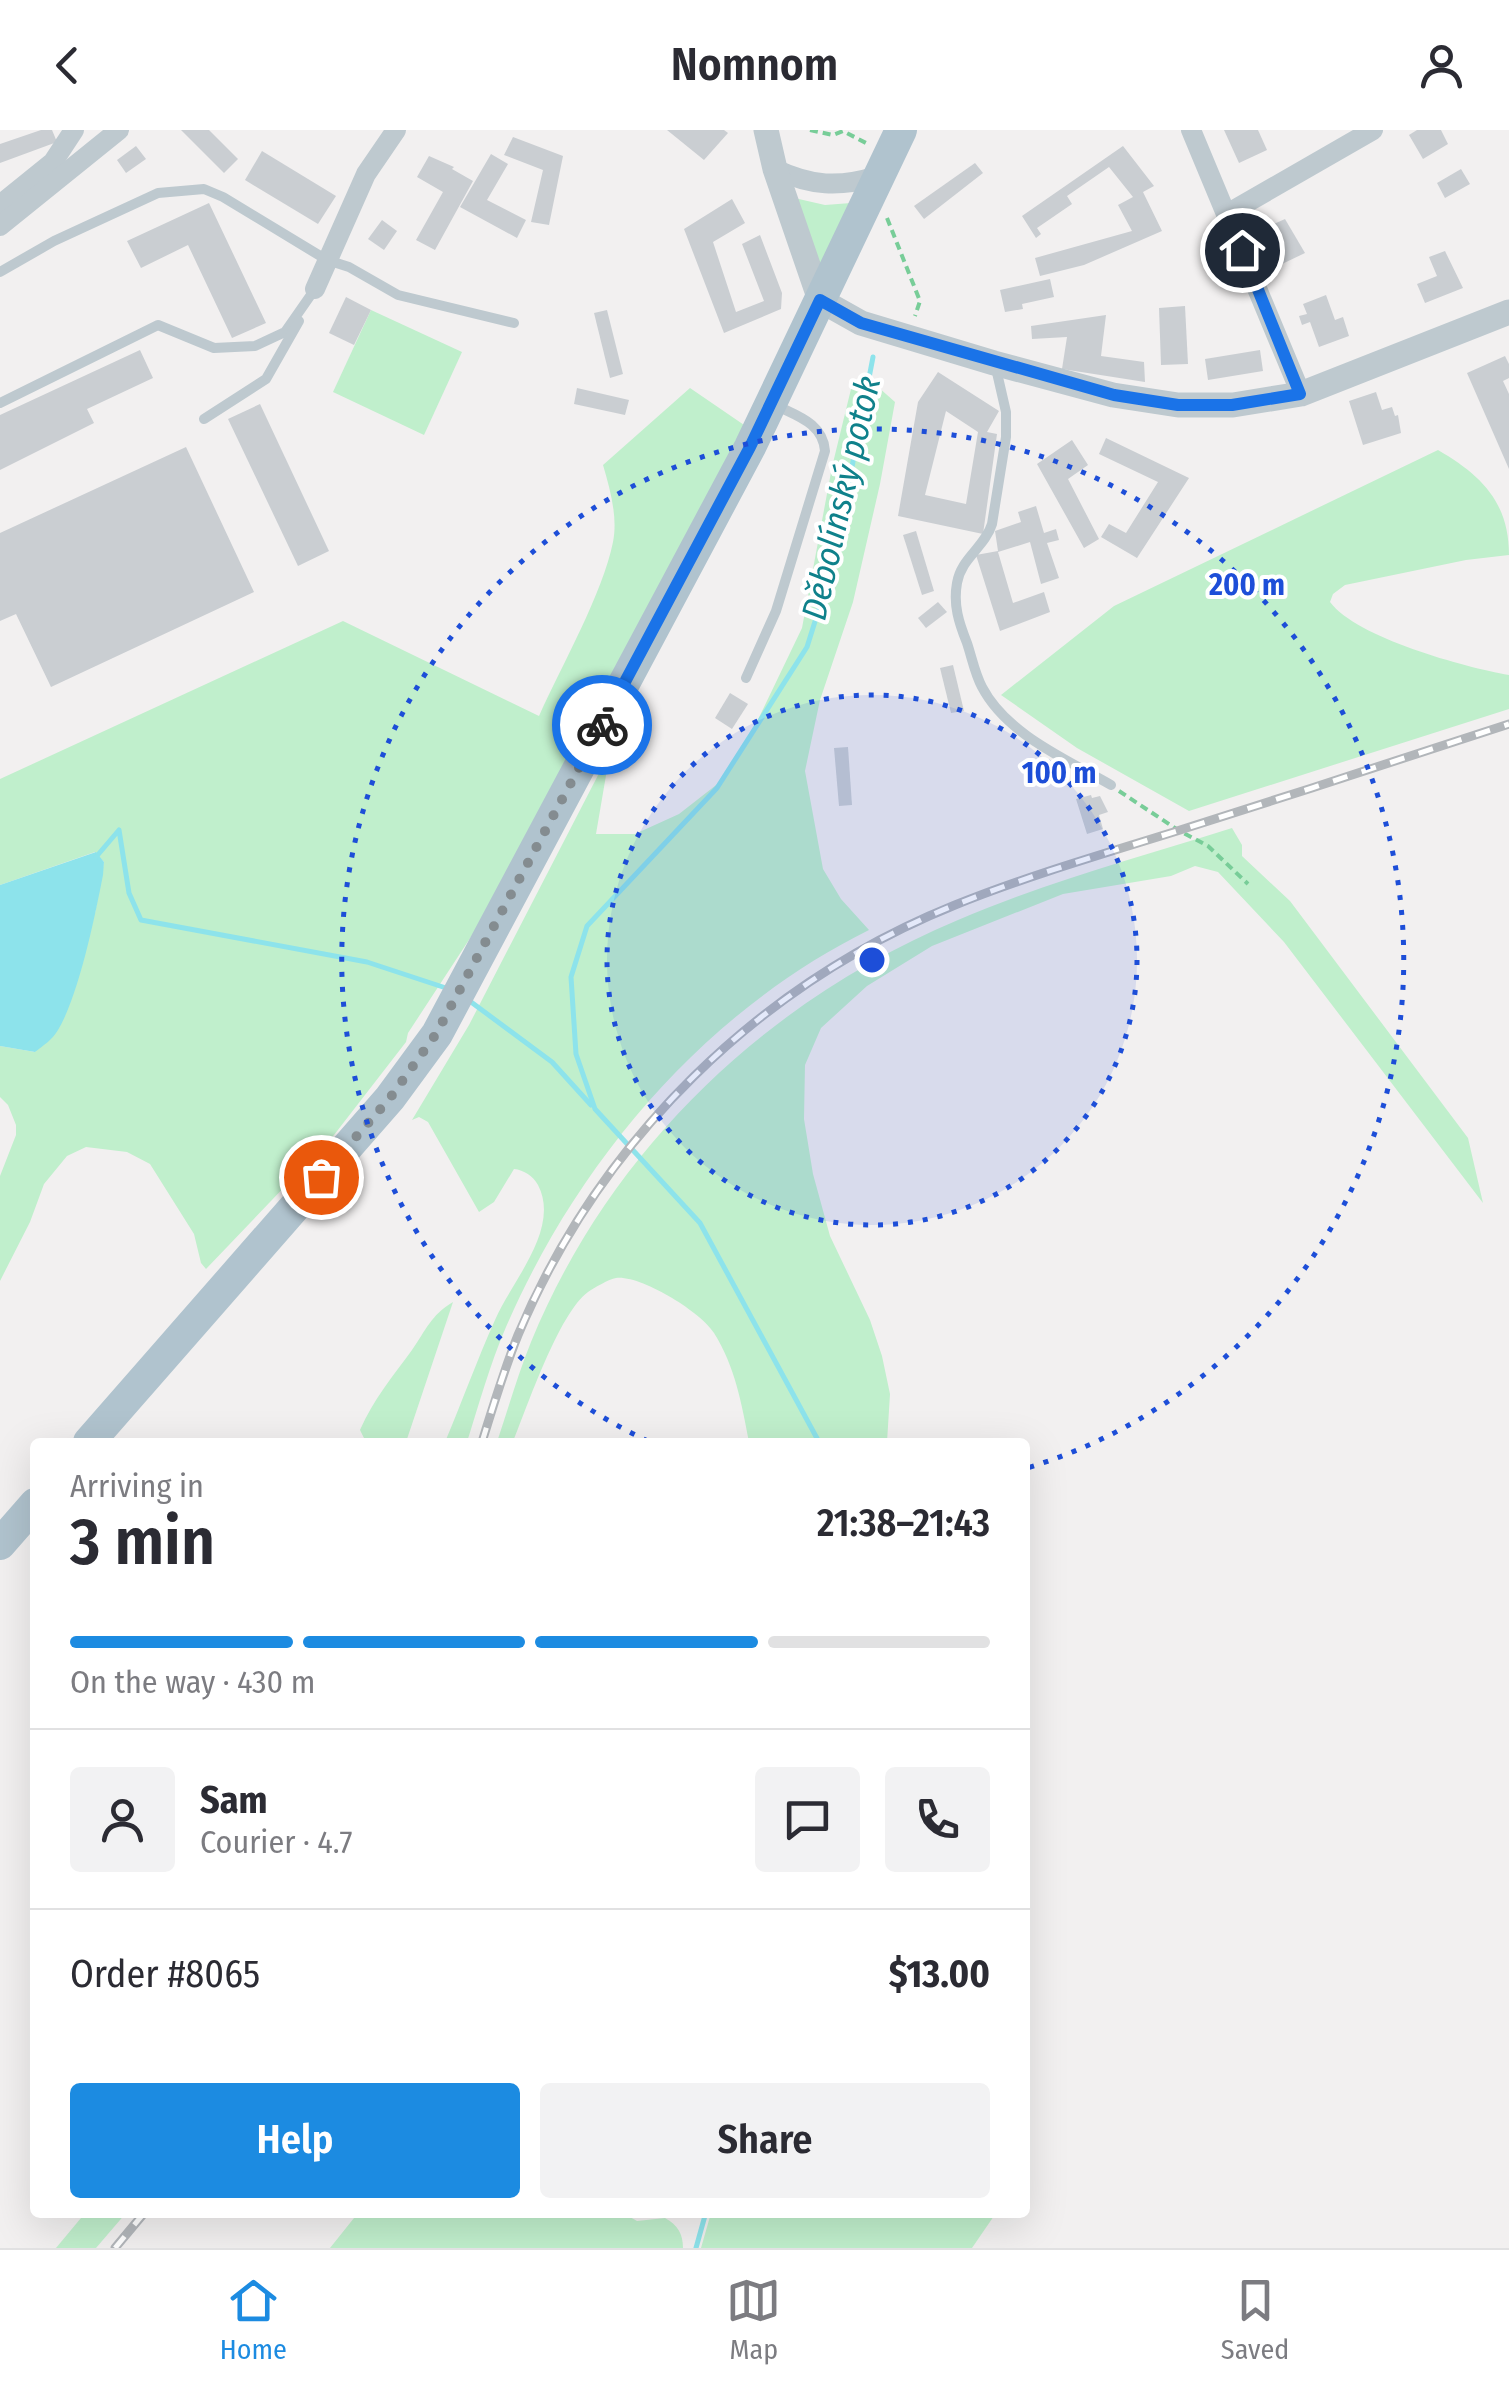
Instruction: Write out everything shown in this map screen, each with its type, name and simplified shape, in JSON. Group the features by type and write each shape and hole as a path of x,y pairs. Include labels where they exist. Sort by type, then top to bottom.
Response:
{"main road":[{"path":"92,1438 390,1098 436,1034 772,403 889,153"},
{"path":"0,1544 30,1510"}],"street":[{"path":"0,205 53,162 74,130"},
{"path":"0,226 119,130"},
{"path":"315,288 366,174 396,130"},
{"path":"766,130 774,169 820,300 861,323 1114,395 1178,405 1232,405 1300,394 1509,312"},
{"path":"1191,130 1300,394"},
{"path":"1228,214 1374,130"},
{"path":"774,169 825,186 852,184 889,153"}],"lane":[{"path":"0,272 54,240 158,193 204,189 398,296 514,323"},
{"path":"0,402 158,325 214,348 256,346 285,332 315,288"},
{"path":"204,419 266,379 288,345 315,288"},
{"path":"994,363 1006,412 1006,437 992,524 988,536 960,570 956,614 982,686 994,704 1032,739 1112,785"},
{"path":"746,678 776,611 825,451 824,439 814,425 772,403"}],"path":[{"path":"810,130 833,135 843,131 889,153"},
{"path":"888,210 886,224 920,301 909,338"},
{"path":"1112,785 1208,846 1248,884"}],"green space":[{"path":"790,197 825,205 851,203 819,272"},
{"path":"371,310 462,352 424,435 333,392"},
{"path":"869,379 895,402 853,602 820,700 805,771 823,869 841,899 869,930 809,964 753,1003 701,1047 653,1097 570,1206 536,1266 500,1341 468,1438 447,1438 495,1320 539,1237 543,1202 534,1179 514,1169 494,1202 479,1212 428,1122 419,1117 412,1120 469,1025 610,752 596,834 635,834 679,814 720,782 751,734 802,628 851,389"},
{"path":"690,388 747,427 480,923 408,1033 406,1042 334,1135 206,1269 194,1234 150,1164 127,1152 86,1147 67,1156 44,1184 0,1281 0,1176 16,1125 0,1097 0,1046 35,1052 95,913 104,862 95,852 0,885 0,779 343,621 539,716 608,562 614,513 603,465"},
{"path":"1438,450 1490,492 1504,520 1509,555 1345,585 1333,594 1330,602 1344,615 1387,639 1440,658 1509,675 1509,709 1189,811 1077,748 1001,695 1114,606"},
{"path":"1232,828 1242,845 1242,856 1290,901 1468,1138 1483,1203 1284,942 1218,872 1195,866 1171,876 1063,894 932,946 867,986 821,1028 805,1065 804,1119 813,1174 830,1236 870,1320 882,1356 890,1394 887,1438 748,1438 732,1372 707,1324 670,1296 640,1282 616,1278 591,1290 577,1303 545,1362 515,1438 498,1438 531,1342 564,1272 604,1206 650,1145 702,1089 760,1038 822,993 888,953 991,906"},
{"path":"453,1302 407,1438 364,1438 360,1430 377,1398 439,1312"},
{"path":"81,2218 122,2218 96,2248 56,2248"},
{"path":"354,2218 637,2221 665,2218 679,2230 683,2248 330,2248"},
{"path":"709,2218 993,2218 972,2248 701,2248"}],"water":[{"path":"96,852 104,862 103,875 85,955 66,1015 53,1037 35,1052 0,1046 0,885"}],"building":[{"path":"52,130 57,142 0,163 0,144"},
{"path":"181,130 209,130 238,159 224,173"},
{"path":"667,130 724,130 728,133 704,160"},
{"path":"1224,130 1258,130 1267,150 1239,163"},
{"path":"1417,130 1441,130 1448,144 1423,159 1409,135"},
{"path":"513,137 563,156 549,225 531,222 543,170 504,155"},
{"path":"136,146 146,159 126,173 117,160"},
{"path":"1123,146 1154,186 1143,192 1162,231 1084,265 1040,276 1035,258 1132,231 1118,205 1133,197 1109,167 1067,196 1072,204 1037,228 1041,234 1036,238 1022,216"},
{"path":"262,151 336,196 318,224 245,180"},
{"path":"491,154 508,164 487,200 526,220 517,238 460,207"},
{"path":"429,156 473,181 435,250 416,240 443,192 417,177"},
{"path":"975,163 983,173 924,219 914,206"},
{"path":"1461,169 1470,184 1445,198 1437,183"},
{"path":"732,199 745,223 713,242 736,312 764,301 742,244 760,235 782,293 781,309 724,333 684,229"},
{"path":"209,203 266,323 232,338 188,245 141,268 127,241"},
{"path":"1285,219 1305,253 1282,264 1265,228"},
{"path":"382,220 397,231 384,250 368,239"},
{"path":"1445,251 1463,288 1425,303 1417,284 1437,276 1429,257"},
{"path":"1050,279 1054,297 1005,312 1000,290"},
{"path":"1326,295 1335,320 1343,317 1349,336 1319,347 1310,322 1302,325 1299,316 1307,314 1303,304"},
{"path":"346,297 371,310 354,345 329,333"},
{"path":"1185,306 1188,364 1161,365 1159,308"},
{"path":"607,310 623,374 610,378 594,313"},
{"path":"1106,315 1101,356 1144,362 1145,382 1062,369 1067,337 1032,339 1031,326"},
{"path":"140,350 153,378 87,409 94,423 0,470 0,415"},
{"path":"1260,350 1263,371 1208,380 1205,359"},
{"path":"1505,356 1509,364 1509,378 1503,381 1509,394 1509,469 1467,373"},
{"path":"938,372 999,411 987,432 997,434 983,534 898,516 918,402","holes":["946,411 978,432 966,504 925,495"]},
{"path":"577,388 629,400 625,415 574,404"},
{"path":"1376,392 1382,410 1392,407 1398,415 1401,433 1363,445 1349,401"},
{"path":"260,404 329,551 298,566 228,419"},
{"path":"1106,438 1189,478 1137,558 1101,537 1109,524 1126,533 1158,482 1099,454"},
{"path":"1072,440 1088,465 1068,479 1099,539 1084,548 1037,464"},
{"path":"186,447 254,592 51,687 16,614 0,621 0,533"},
{"path":"1036,506 1044,533 1056,529 1059,540 1047,543 1059,578 1041,584 1030,542 998,552 1013,603 1044,592 1050,612 1000,631 976,555 998,551 995,531 1021,522 1018,512"},
{"path":"916,531 934,591 922,595 903,535"},
{"path":"938,602 947,612 926,628 918,618"},
{"path":"953,665 964,711 951,713 940,668"},
{"path":"730,693 748,704 732,729 715,718"},
{"path":"848,747 852,805 839,806 834,748"},
{"path":"1100,796 1108,812 1099,815 1103,829 1087,834 1076,799"}],"waterway":[{"name":"Děbolínský potok","path":"817,1438 700,1223 595,1109 576,1054 571,977 587,926 717,788 807,647 834,561 873,357"},
{"path":"96,857 119,830 129,893 141,920 367,962 449,989"},
{"path":"467,999 552,1062 591,1105"},
{"name":"Děbolínský potok","path":"696,2248 704,2218"}],"railway":[{"path":"483,1438 518,1335 552,1264 593,1197 641,1134 694,1076 752,1024 816,978 883,938 982,894 1509,724"},
{"path":"115,2248 140,2218"}],"way so far":[{"path":"321,1177 419,1062 602,725"}],"route":[{"path":"602,725 750,447 820,300 861,323 1114,395 1178,405 1232,405 1300,394 1242,250"}]}
